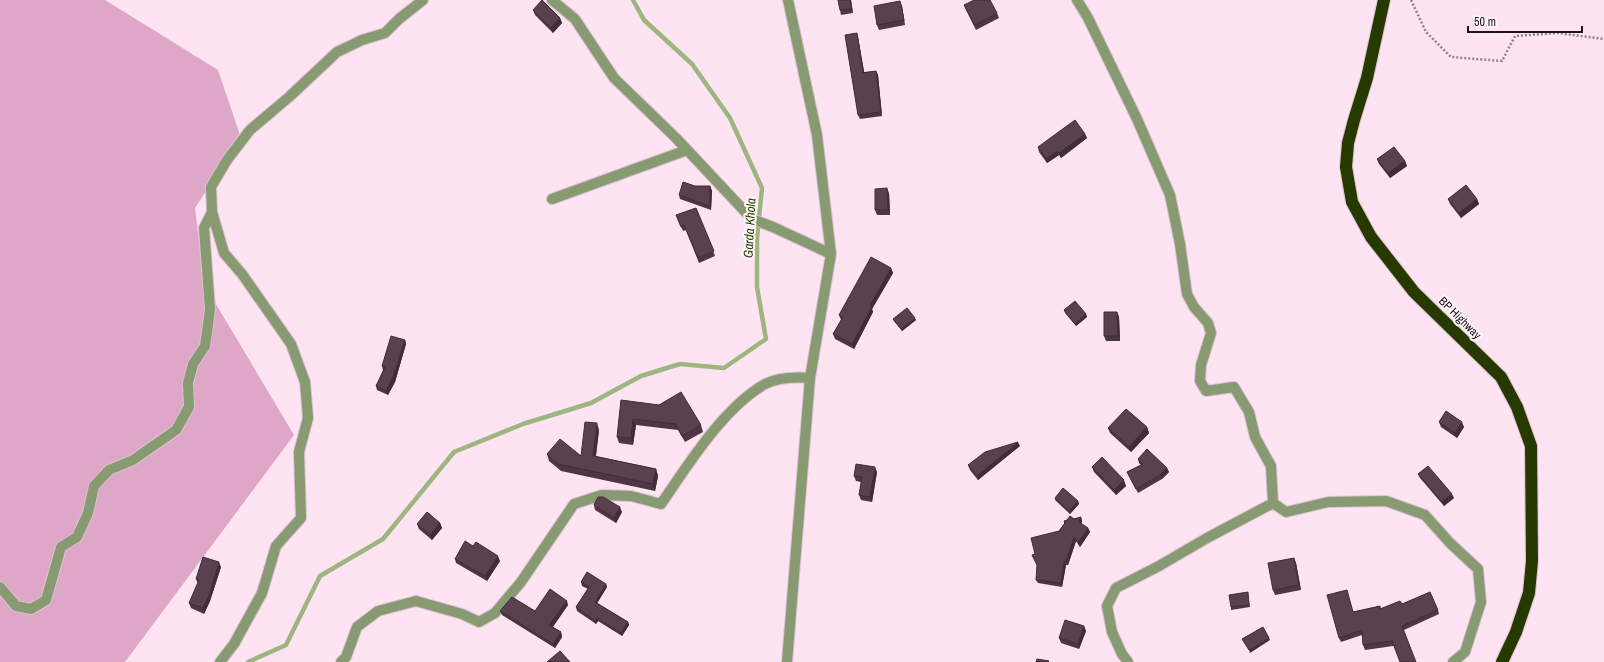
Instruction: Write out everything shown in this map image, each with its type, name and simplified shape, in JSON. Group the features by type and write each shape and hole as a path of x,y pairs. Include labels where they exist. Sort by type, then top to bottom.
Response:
{"highway":[{"name":"BP Highway","path":"1384,0 1367,78 1348,143 1346,167 1352,202 1371,237 1414,292 1501,377 1517,407 1531,446 1532,561 1529,593 1516,632 1502,662"}],"street":[{"path":"220,662 234,644 262,593 276,546 301,518 299,452 308,418 305,382 291,344 242,274 224,253 212,212 211,187 227,160 250,130 289,97 337,52 362,40 386,33 423,0"},
{"path":"552,0 575,19 614,78 687,150 752,219 774,227 831,254"},
{"path":"787,662 810,378 831,254 817,135 788,0"},
{"path":"1077,0 1088,18 1137,119 1170,195 1180,244 1187,294 1194,307 1208,323 1211,333 1201,365 1200,381 1206,391 1234,387 1250,412 1255,437 1271,466 1273,503"},
{"path":"552,199 687,150"},
{"path":"0,587 16,606 31,609 46,600 61,547 77,537 88,514 94,486 108,470 133,460 176,430 189,407 188,383 193,364 205,346 210,309 204,228 212,212"},
{"path":"341,662 346,657 357,627 378,611 416,601 462,614 479,622 496,613 521,582 574,504 602,495 631,496 661,504 710,437 736,406 766,384 791,377 810,378"},
{"path":"1273,503 1286,512 1328,502 1386,501 1425,515 1450,543 1478,569 1481,602 1465,652 1454,662"},
{"path":"1128,662 1122,654 1112,632 1107,606 1116,588 1273,503"}],"path":[{"path":"1411,0 1426,32 1451,57 1502,61 1515,36 1558,33 1604,39"}],"shaded area":[{"path":"0,0 105,0 218,70 241,138 195,208 204,284 294,435 125,662 0,662"}],"building":[{"path":"542,0 560,18 551,28 533,10"},
{"path":"838,0 850,0 851,9 840,10"},
{"path":"974,0 990,0 997,13 975,25 964,5"},
{"path":"900,1 904,20 877,25 874,6"},
{"path":"857,33 863,73 876,71 881,112 858,115 845,35"},
{"path":"1075,120 1085,134 1059,153 1057,151 1046,159 1038,147"},
{"path":"1394,147 1405,161 1388,173 1377,159"},
{"path":"683,182 695,186 710,186 710,206 679,195"},
{"path":"1466,185 1477,199 1459,213 1448,199"},
{"path":"887,188 888,210 875,210 875,189"},
{"path":"696,208 714,251 698,258 684,225 681,227 676,215"},
{"path":"871,257 891,268 870,306 872,307 852,344 833,334 843,317 839,315"},
{"path":"1075,301 1086,314 1075,324 1064,310"},
{"path":"907,308 915,318 901,329 893,319"},
{"path":"1104,312 1117,312 1118,336 1104,336"},
{"path":"391,336 405,340 393,377 386,391 376,386 385,367 382,366"},
{"path":"681,392 701,425 682,436 676,424 633,419 631,438 617,437 621,400 659,405"},
{"path":"1126,409 1147,427 1129,447 1108,428"},
{"path":"1446,411 1462,422 1455,433 1439,422"},
{"path":"585,422 597,423 593,456 656,469 653,484 558,464 547,454 560,439 581,456"},
{"path":"1018,442 977,476 968,465 985,452"},
{"path":"1147,449 1167,468 1160,475 1136,489 1127,472 1143,464 1138,459"},
{"path":"1102,457 1124,480 1114,490 1092,467"},
{"path":"856,464 875,467 870,497 859,495 862,477 854,476"},
{"path":"1428,466 1452,494 1442,502 1418,474"},
{"path":"1063,488 1078,501 1069,511 1055,498"},
{"path":"598,497 603,497 620,507 614,518 594,505"},
{"path":"427,512 440,523 430,535 417,524"},
{"path":"1070,516 1074,519 1081,517 1079,522 1088,528 1078,543 1074,537 1066,562 1064,561 1061,583 1036,580 1037,565 1032,555 1035,554 1031,538 1059,531 1065,523 1064,521"},
{"path":"465,541 473,546 476,542 498,556 485,576 455,559"},
{"path":"203,557 219,562 209,596 203,608 189,603 199,580 196,579"},
{"path":"1294,558 1299,585 1273,590 1268,563"},
{"path":"587,572 606,584 595,602 628,622 621,633 597,618 595,621 576,607 589,587 581,582"},
{"path":"550,589 567,601 549,625 561,632 553,644 500,611 512,597 535,611"},
{"path":"1347,590 1353,612 1380,606 1380,609 1400,601 1402,604 1430,592 1438,610 1402,626 1416,662 1400,662 1392,641 1363,645 1362,630 1339,638 1327,595"},
{"path":"1248,592 1249,605 1231,607 1229,595"},
{"path":"1065,620 1084,626 1078,644 1059,638"},
{"path":"1263,627 1269,638 1249,650 1242,639"},
{"path":"560,651 570,662 547,662"},
{"path":"1037,659 1049,661 1036,662"}],"waterway":[{"name":"Garda Khola","path":"248,662 286,645 320,576 383,539 454,452 523,424 591,403 641,376 680,364 724,368 766,339 757,287 757,238 762,188 730,118 692,64 644,20 633,0"}]}
